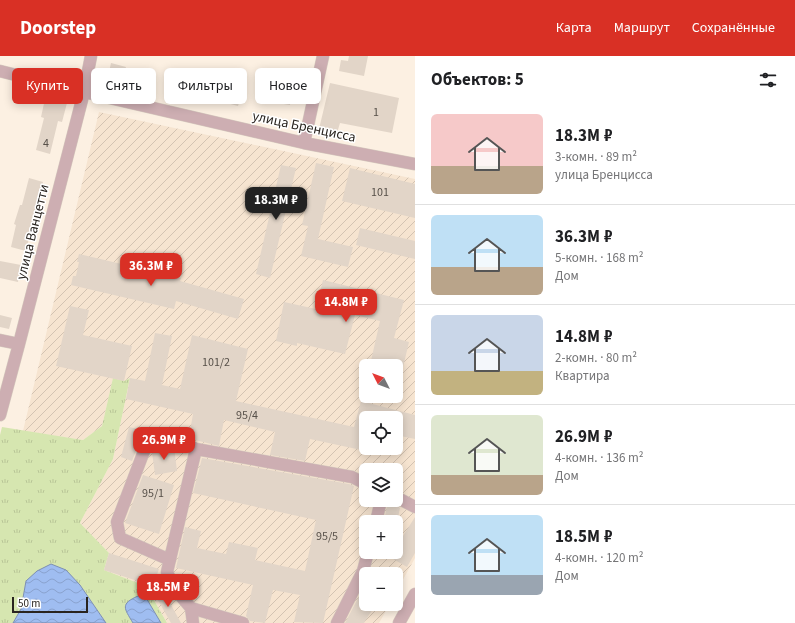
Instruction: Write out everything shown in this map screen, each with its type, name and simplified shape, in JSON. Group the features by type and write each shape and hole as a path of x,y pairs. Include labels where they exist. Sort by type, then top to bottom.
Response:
{"street":[{"name":"улица Ванцетти","path":"0,415 20,344 84,92 91,56"},
{"path":"304,143 323,56"},
{"name":"улица Бренцисса","path":"0,71 304,143 415,164"},
{"path":"0,340 20,344"},
{"path":"170,560 120,538 117,522 149,438 171,437 196,449 352,477 359,480"},
{"path":"193,623 191,608 174,588 167,572 196,449"},
{"path":"403,501 415,507"},
{"path":"337,623 363,571 366,559"},
{"path":"399,623 415,594"},
{"path":"191,608 243,623"}],"shaded area":[{"path":"99,112 415,179 415,558 403,579 403,567 359,567 359,611 386,611 379,623 167,623 146,586 104,570 109,553 80,523 113,459 130,378 124,381 113,379 102,426 83,440 23,431"}],"green space":[{"path":"113,378 124,381 130,378 113,459 80,523 109,553 104,570 146,586 167,623 161,623 145,596 127,613 133,623 106,623 80,585 26,581 21,609 13,623 0,623 0,435 2,427 83,440 102,426"}],"water":[{"path":"51,564 66,570 80,585 106,623 13,623 21,609 26,581 37,571"},
{"path":"138,596 145,596 161,623 133,623 127,614 125,607 128,601"}],"building":[{"path":"349,56 368,56 364,76 339,71 341,60 348,61"},
{"path":"111,63 126,67 126,68 110,68"},
{"path":"330,83 399,98 392,133 340,123 337,133 319,129"},
{"path":"44,104 67,104 62,122 58,121 50,154 36,150 44,118 41,117"},
{"path":"316,163 334,167 318,239 353,247 348,267 301,256 308,226 302,225"},
{"path":"281,165 296,168 270,278 256,274"},
{"path":"350,168 415,184 415,218 342,201"},
{"path":"29,178 43,182 36,209 40,210 34,230 31,229 26,251 11,247 16,225 14,224 20,205 22,205"},
{"path":"360,228 415,241 415,259 356,245"},
{"path":"79,254 181,278 180,281 244,299 238,319 176,301 174,309 71,285 73,276 76,276"},
{"path":"0,261 21,265 18,282 0,278"},
{"path":"323,280 404,300 394,338 409,342 403,367 403,359 371,359 380,321 355,315 345,354 297,343 297,346 276,341 284,302 316,309"},
{"path":"70,306 89,310 83,335 132,346 124,381 56,366"},
{"path":"0,315 12,318 9,329 0,327"},
{"path":"155,333 172,336 162,385 180,389 192,335 248,349 236,401 354,427 360,403 369,403 400,411 359,411 359,450 310,439 305,461 270,455 275,432 224,420 219,446 189,437 193,414 126,399 130,378 145,381"},
{"path":"403,412 415,415 415,439 403,436"},
{"path":"129,427 144,430 132,461 121,457"},
{"path":"174,447 177,471 155,475 152,452 153,449"},
{"path":"202,458 354,486 323,623 294,622 300,595 273,590 265,623 250,621 246,616 253,585 176,568 185,527 201,531 197,548 226,554 229,542 258,548 255,560 305,571 316,520 193,493"},
{"path":"143,475 174,485 159,534 125,523"},
{"path":"387,507 400,508 398,515 385,515"},
{"path":"415,517 415,553 407,567 393,559 403,559 403,536"},
{"path":"109,553 159,569 153,586 104,570"},
{"path":"160,592 164,592 181,623 171,623 155,595"},
{"path":"359,596 359,611 372,611 364,623 345,623"}]}
